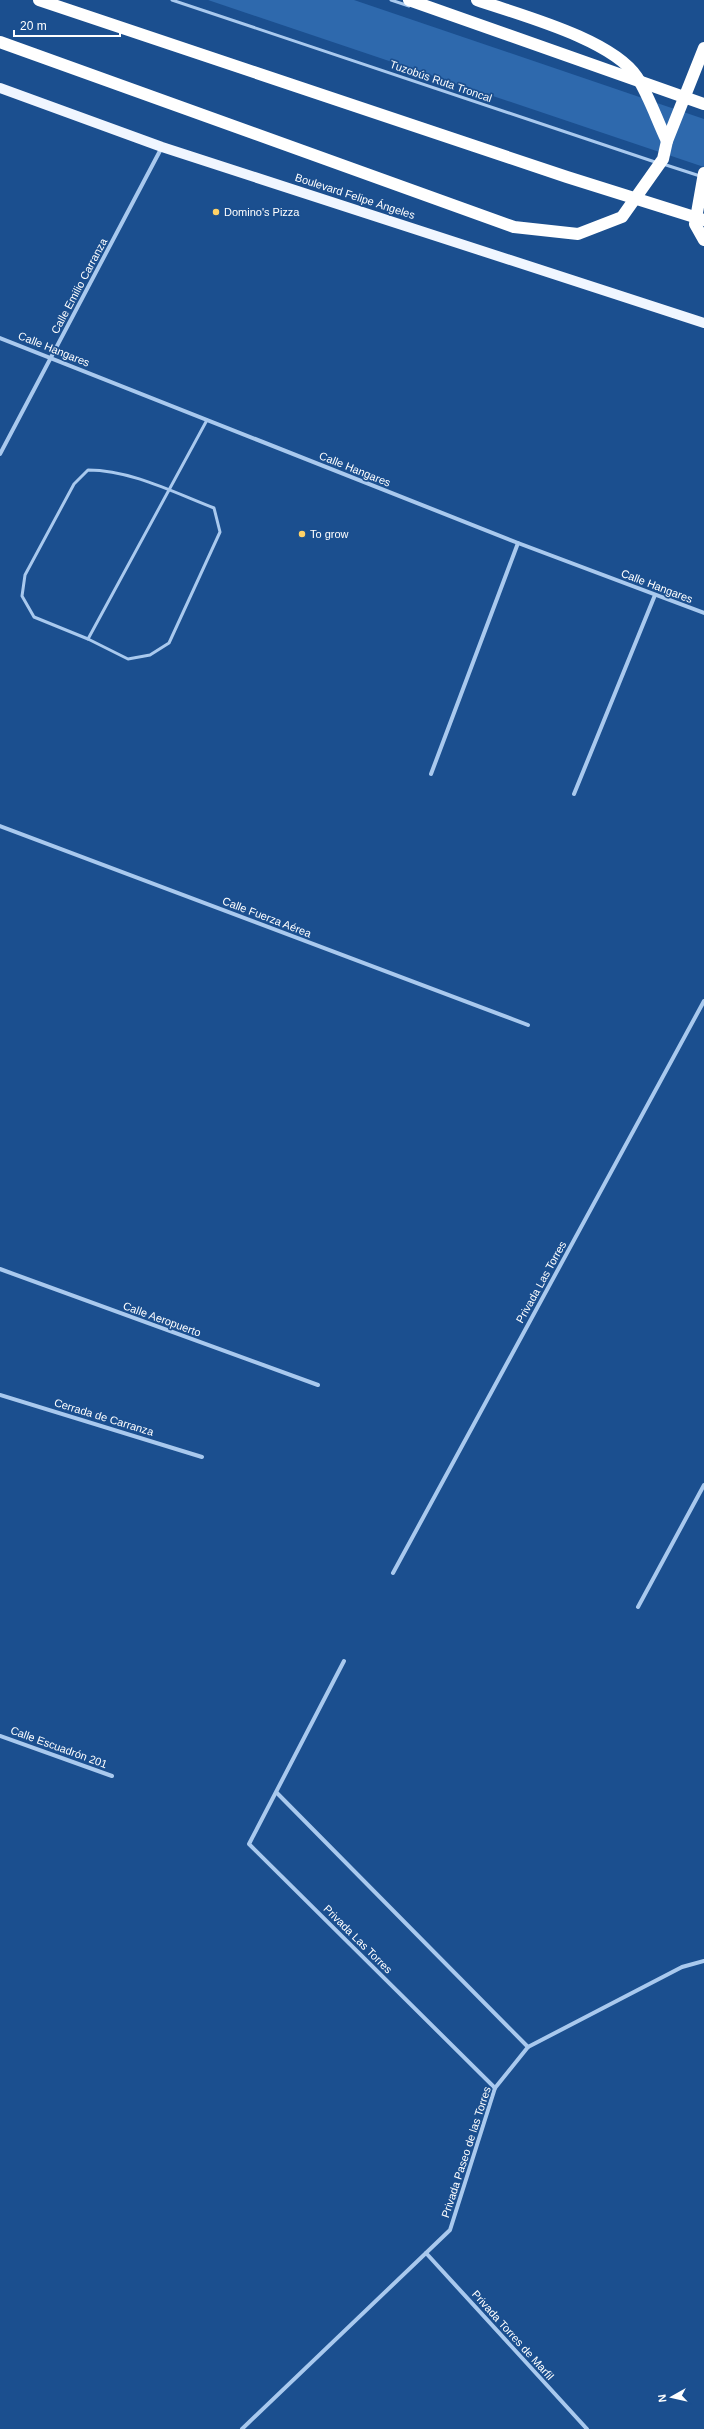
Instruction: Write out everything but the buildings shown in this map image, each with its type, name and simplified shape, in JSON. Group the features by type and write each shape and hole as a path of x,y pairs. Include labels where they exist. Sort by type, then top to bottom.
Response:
{"highway":[{"path":"39,0 567,177 704,220"},
{"path":"477,0 565,32 615,54 637,77 667,141"},
{"path":"411,4 704,104"},
{"path":"0,42 514,227 578,234 622,217 663,159 667,141 704,48"},
{"path":"704,172 695,224 704,240"}],"main road":[{"name":"Boulevard Felipe Ángeles","path":"0,88 162,147 704,323"}],"street":[{"name":"Calle Emilio Carranza","path":"0,454 162,147"},
{"name":"Calle Hangares","path":"0,338 518,543 704,613"},
{"path":"431,774 518,543"},
{"path":"574,794 655,595"},
{"name":"Calle Fuerza Aérea","path":"0,826 528,1025"},
{"name":"Privada Las Torres","path":"393,1573 704,1001"},
{"name":"Calle Aeropuerto","path":"0,1269 318,1385"},
{"name":"Cerrada de Carranza","path":"0,1395 202,1457"},
{"path":"638,1607 704,1485"},
{"name":"Privada Las Torres","path":"344,1661 250,1844 495,2088"},
{"name":"Calle Escuadrón 201","path":"0,1736 112,1776"},
{"path":"277,1793 528,2047"},
{"name":"Privada Paseo de las Torres","path":"242,2429 450,2230 495,2088 528,2047 682,1967 704,1961"},
{"name":"Privada Torres de Marfil","path":"426,2253 587,2429"}],"lane":[{"name":"Tuzobús Ruta Troncal","path":"172,0 704,177"},
{"path":"391,0 411,4"},
{"path":"488,33 704,107"},
{"path":"88,639 207,420"},
{"path":"88,470 107,470 169,490 214,508 220,532 169,643 150,655 128,659 88,639 34,617 22,596 25,575 74,484 88,470"}],"shaded area":[{"path":"208,0 354,0 704,119 704,167"}],"place":[{"name":"Domino's Pizza","path":"216,212"},
{"name":"To grow","path":"302,534"}]}
